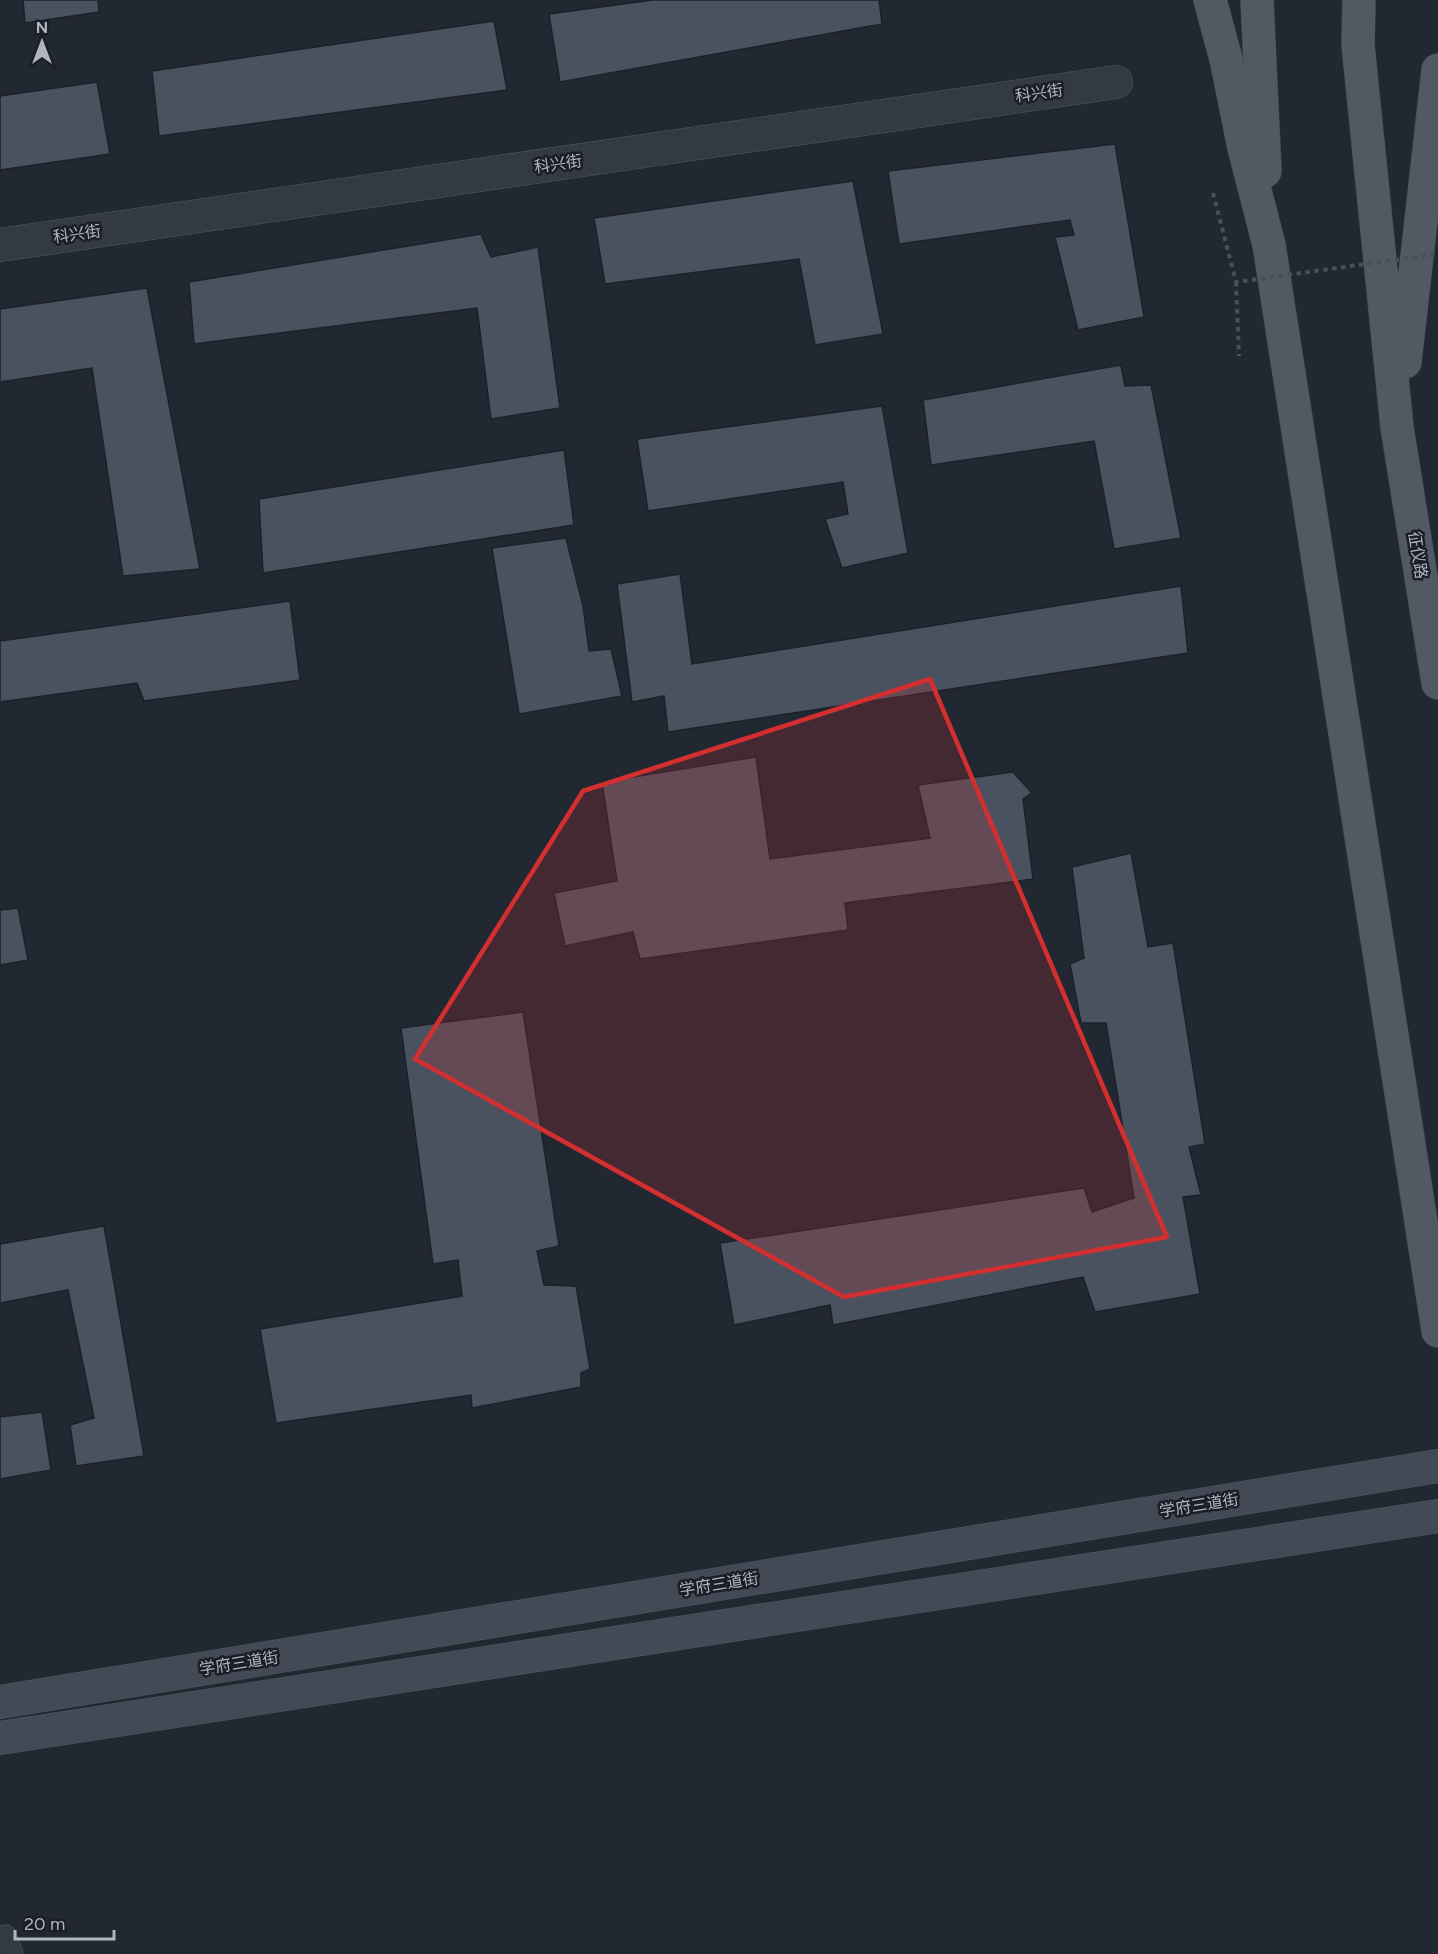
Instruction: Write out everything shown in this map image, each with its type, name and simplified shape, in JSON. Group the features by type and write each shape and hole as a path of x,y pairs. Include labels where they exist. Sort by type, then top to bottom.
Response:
{"main road":[{"path":"1210,0 1269,245 1438,1331"},
{"path":"1257,0 1269,245"},
{"path":"1359,0 1358,45 1397,427"},
{"path":"1397,427 1438,70"},
{"name":"征仪路","path":"1397,427 1438,682"},
{"name":"学府三道街","path":"0,1702 1438,1466"},
{"path":"0,1738 1438,1516"}],"street":[{"name":"科兴街","path":"0,245 1116,82"}],"lane":[{"path":"0,1936 6,1935 13,1954"}],"path":[{"path":"1213,193 1236,282 1239,356"},
{"path":"1236,282 1438,254"}],"highlighted area":[{"path":"930,679 1167,1237 844,1297 415,1059 583,791"}],"building":[{"path":"23,0 98,0 99,12 25,23"},
{"path":"653,0 879,0 882,24 560,82 549,14"},
{"path":"494,21 507,90 159,136 152,71"},
{"path":"97,82 110,154 0,170 0,96"},
{"path":"1115,144 1144,317 1078,330 1055,237 1074,235 1070,220 899,244 888,171"},
{"path":"853,181 883,334 815,345 799,259 605,284 594,218"},
{"path":"481,234 491,257 538,247 560,408 491,419 477,308 194,344 189,282"},
{"path":"147,288 200,569 123,576 92,368 0,382 0,309"},
{"path":"1121,365 1125,386 1151,385 1181,538 1114,549 1094,441 931,465 923,400"},
{"path":"882,406 908,553 842,568 825,519 848,514 843,482 648,511 637,439"},
{"path":"564,450 574,525 263,573 259,499"},
{"path":"566,538 583,606 589,651 611,649 622,696 519,714 492,548"},
{"path":"680,574 692,664 1181,586 1188,653 668,732 664,696 632,702 617,584"},
{"path":"290,601 300,680 144,701 137,683 0,702 0,641"},
{"path":"756,757 770,859 930,838 918,785 1013,772 1032,793 1023,799 1033,879 845,903 848,930 640,959 633,932 565,946 554,893 617,881 602,782"},
{"path":"1131,853 1148,947 1173,943 1205,1144 1189,1147 1201,1195 1183,1197 1200,1294 1095,1312 1083,1277 833,1325 830,1305 734,1325 720,1243 1084,1188 1092,1212 1134,1198 1106,1023 1081,1023 1070,964 1084,958 1072,867"},
{"path":"18,908 28,960 0,965 0,910"},
{"path":"523,1012 559,1246 537,1251 544,1285 576,1286 590,1369 581,1373 581,1387 472,1408 471,1395 276,1423 260,1329 462,1296 458,1260 433,1264 401,1028"},
{"path":"104,1226 144,1456 76,1466 70,1425 94,1418 68,1290 0,1303 0,1244"},
{"path":"42,1412 51,1470 0,1479 0,1417"}]}
